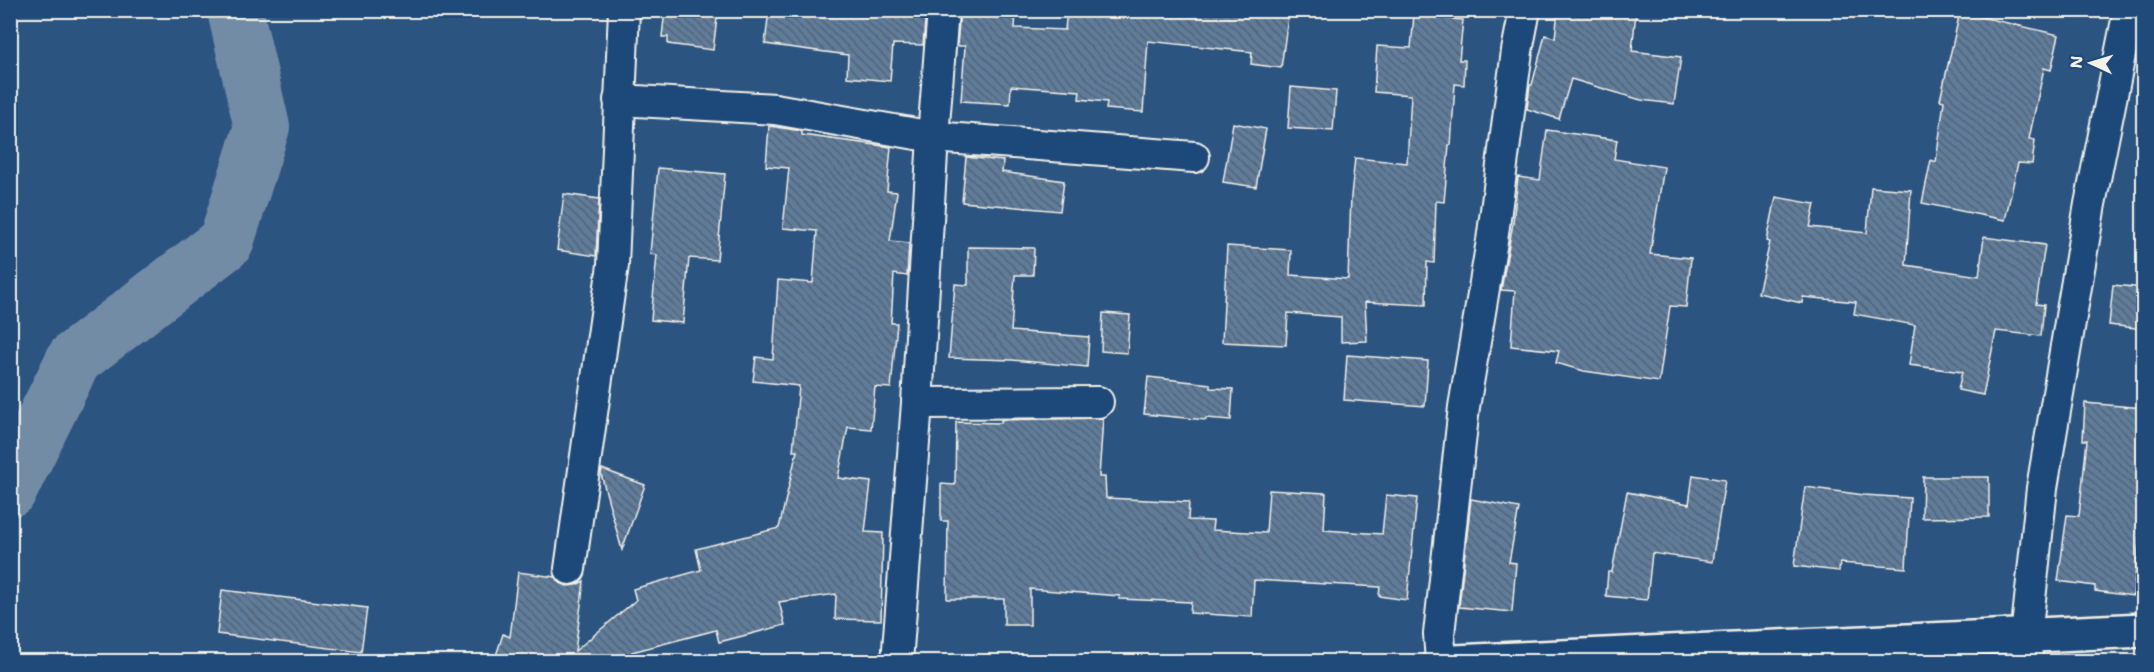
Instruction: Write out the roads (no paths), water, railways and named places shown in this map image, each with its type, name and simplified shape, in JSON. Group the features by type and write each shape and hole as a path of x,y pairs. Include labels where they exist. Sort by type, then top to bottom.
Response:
{"main road":[{"path":"1455,662 2027,649 2144,630"}],"street":[{"path":"570,569 612,265 624,10"},
{"path":"897,662 943,10"},
{"path":"1440,662 1439,634 1464,407 1492,241 1517,51 1525,10"},
{"path":"2027,649 2042,488 2090,204 2129,10"},
{"path":"619,100 775,109 933,137 1194,157"},
{"path":"917,402 1098,402"}],"waterway":[{"path":"10,489 74,359 226,242 262,127 235,10"}]}
